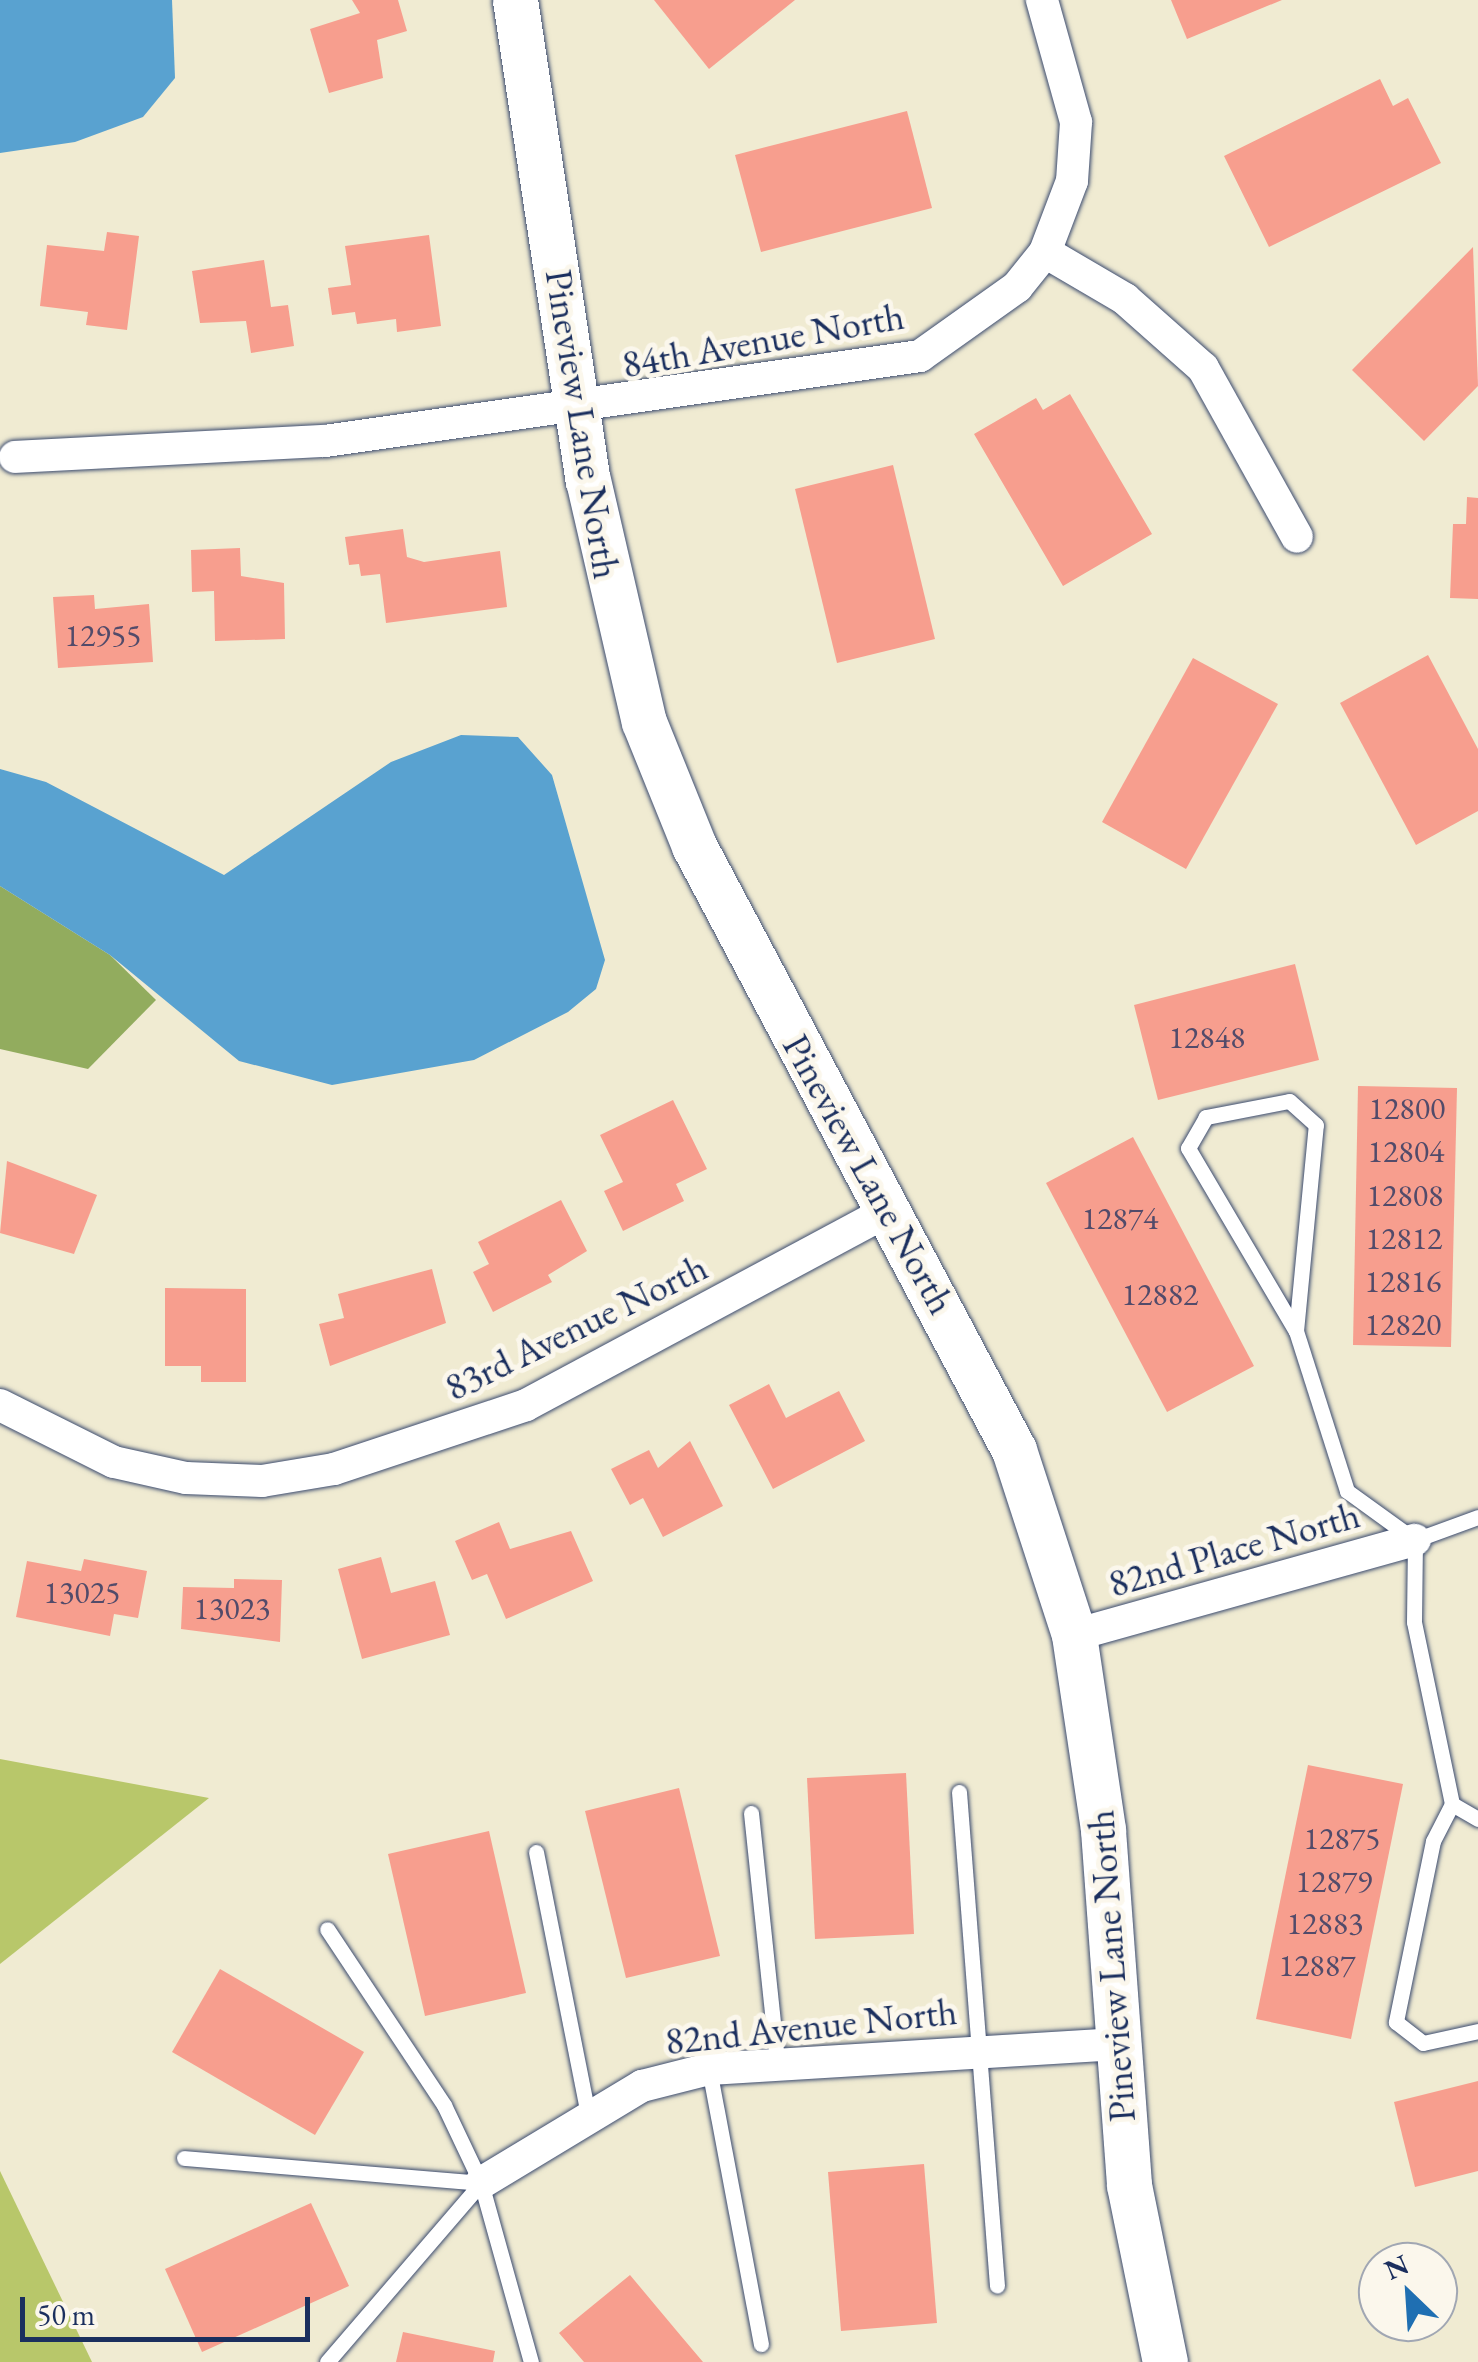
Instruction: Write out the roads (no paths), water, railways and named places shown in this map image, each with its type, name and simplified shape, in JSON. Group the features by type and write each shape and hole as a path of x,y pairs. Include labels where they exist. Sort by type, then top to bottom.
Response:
{"street":[{"name":"Pineview Lane North","path":"515,0 609,594 644,722 694,846 1014,1450 1074,1635 1103,1830 1130,2185 1164,2362"},
{"name":"84th Avenue North","path":"16,457 172,454 578,410 920,356 973,326 1045,252 1072,181 1076,122 1042,0"},
{"path":"1045,252 1125,299 1204,368 1297,537"},
{"name":"83rd Avenue North","path":"0,1405 114,1462 186,1478 262,1481 334,1469 526,1406 889,1210"},
{"name":"82nd Place North","path":"1074,1635 1416,1540"},
{"name":"82nd Avenue North","path":"481,2183 588,2114 642,2086 708,2069 981,2047 1118,2044"}],"lane":[{"path":"1296,1331 1316,1125 1289,1101 1206,1117 1188,1148 1296,1331 1347,1491 1416,1540"},
{"path":"1416,1540 1478,1516"},
{"path":"1416,1540 1414,1622 1452,1804 1433,1840 1396,2022 1423,2043 1478,2031"},
{"path":"960,1792 997,2286"},
{"path":"1452,1804 1478,1819"},
{"path":"751,1813 777,2062"},
{"path":"536,1852 588,2114"},
{"path":"327,1929 444,2106 481,2183 531,2362"},
{"path":"708,2069 761,2344"},
{"path":"184,2158 481,2183"},
{"path":"327,2362 481,2183"}],"water":[{"path":"0,0 172,0 175,78 143,117 75,142 0,153"},
{"path":"461,735 518,737 552,775 605,960 596,989 568,1012 474,1060 332,1085 239,1061 110,955 0,886 0,769 46,782 224,875 391,762"}]}
